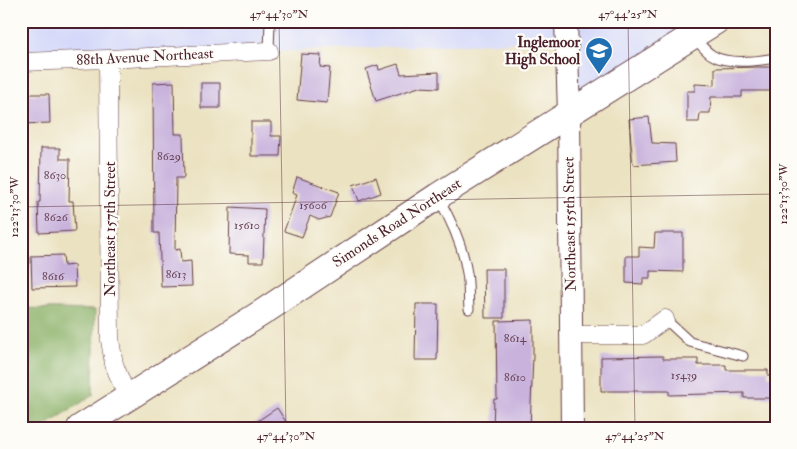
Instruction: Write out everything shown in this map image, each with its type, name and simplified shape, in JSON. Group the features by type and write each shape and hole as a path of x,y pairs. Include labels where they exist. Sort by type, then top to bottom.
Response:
{"main road":[{"name":"Simonds Road Northeast","path":"80,428 263,312 438,196 716,21"}],"street":[{"name":"Northeast 155th Street","path":"566,21 569,114 572,428"},
{"name":"88th Avenue Northeast","path":"21,62 270,51"},
{"name":"Northeast 157th Street","path":"108,59 110,340 114,364 128,397"},
{"path":"571,335 643,335 665,319"}],"lane":[{"path":"270,21 270,51"},
{"path":"693,36 706,51 718,58 739,61 776,58"},
{"path":"438,196 458,237 463,255 467,274 469,309"},
{"path":"665,319 690,342 743,356"}],"shaded area":[{"name":"Inglemoor High School","path":"21,21 716,21 569,113 566,40 21,62"}],"green space":[{"path":"21,308 95,310 93,395 42,428 21,428"}],"building":[{"path":"301,54 321,55 320,67 330,68 327,103 297,100"},
{"path":"398,64 401,74 439,72 439,88 419,87 376,101 366,69 378,65 379,70"},
{"path":"776,67 776,91 742,91 742,97 711,97 710,113 700,113 699,122 687,122 687,91 695,91 695,84 715,85 715,68"},
{"path":"174,82 175,134 183,134 184,178 176,178 175,250 180,249 181,262 191,261 192,286 161,287 159,233 154,233 153,83"},
{"path":"201,83 220,83 220,108 201,108"},
{"path":"21,94 49,94 50,123 21,124"},
{"path":"649,117 652,143 675,144 676,162 633,165 629,119"},
{"path":"251,122 271,122 271,136 281,136 280,156 251,156"},
{"path":"41,148 60,148 60,159 70,159 69,201 73,201 75,231 39,233 38,202 40,202"},
{"path":"297,177 339,192 330,217 319,220 310,216 302,237 284,231 297,195 292,193"},
{"path":"376,177 381,193 359,201 353,185"},
{"path":"230,207 265,209 263,262 249,262 249,255 229,254"},
{"path":"655,233 683,233 683,272 650,271 650,278 643,278 643,284 626,283 626,256 639,256 639,247 654,248"},
{"path":"63,255 64,266 74,265 75,287 32,288 31,256"},
{"path":"484,269 504,269 504,318 485,318"},
{"path":"416,304 438,304 437,360 415,360"},
{"path":"533,320 530,428 493,428 494,399 497,399 496,321"},
{"path":"663,356 663,359 698,359 698,365 726,365 726,370 768,370 768,376 776,379 776,398 744,398 744,393 669,395 669,391 601,391 601,357"},
{"path":"277,408 290,428 247,428"}],"place":[{"name":"Inglemoor High School","path":"599,75"}]}
